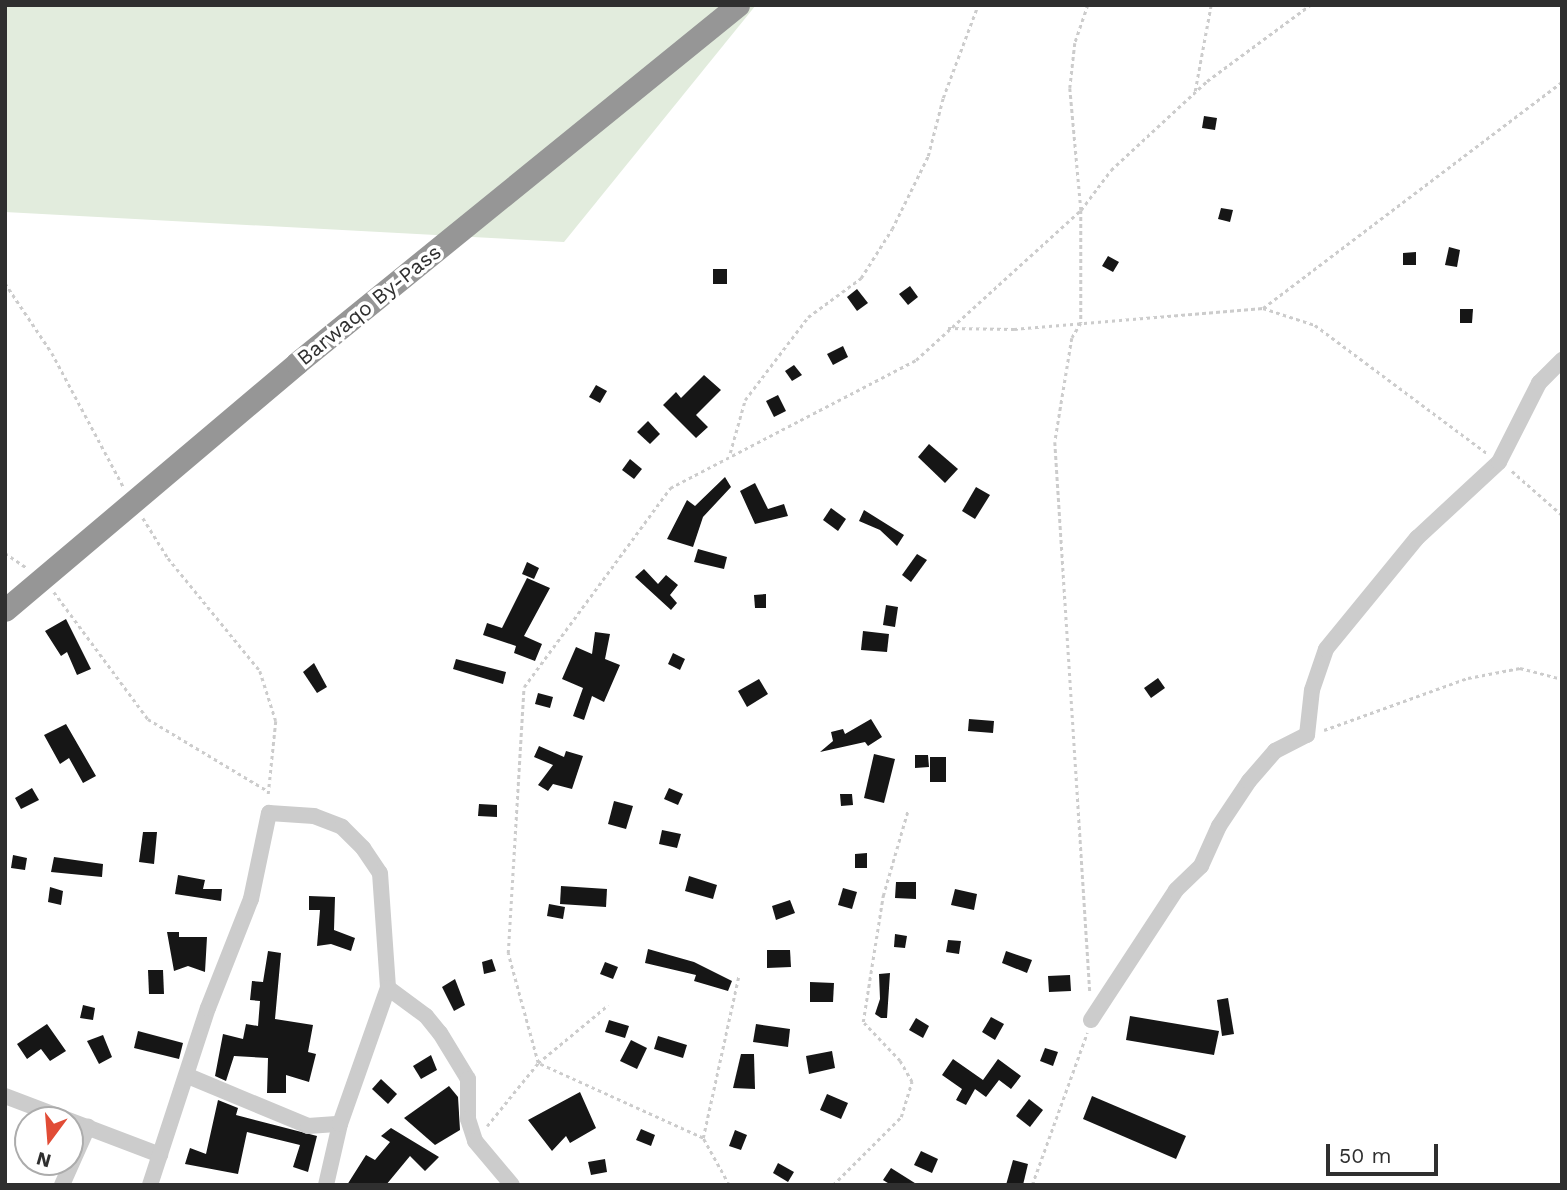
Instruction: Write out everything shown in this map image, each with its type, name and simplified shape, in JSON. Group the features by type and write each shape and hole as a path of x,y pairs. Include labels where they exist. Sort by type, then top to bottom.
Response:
{"highway":[{"name":"Barwaqo By-Pass","path":"5,610 738,5"}],"street":[{"path":"1091,1020 1176,890 1202,866 1219,826 1249,781 1275,751 1307,734 1312,690 1326,649 1417,537 1499,462 1539,383 1562,360"},
{"path":"150,1185 188,1076 208,1008 251,899 269,813 314,816 342,827 363,848 380,873 388,988 340,1124 326,1185"},
{"path":"388,988 426,1016 468,1079 468,1119 475,1141 512,1185"},
{"path":"188,1076 308,1126 340,1124"},
{"path":"5,1096 160,1156"},
{"path":"62,1185 88,1126"}],"path":[{"path":"730,453 745,400 808,317 861,278 892,229 928,156 943,98 978,5"},
{"path":"1032,1185 1091,1020 1055,442 1072,338 1081,323 1081,210 1070,88 1075,43 1088,5"},
{"path":"1194,93 1211,5"},
{"path":"538,1063 508,953 524,687 670,488 730,453 916,360 948,328 1081,210 1111,170 1194,93 1261,37 1310,5"},
{"path":"1263,308 1562,82"},
{"path":"5,283 52,353 97,443 168,558 260,671 276,722 268,792 148,719 42,579 5,553"},
{"path":"948,328 1014,329 1263,308 1315,325 1499,462 1562,515"},
{"path":"1307,734 1353,723 1468,678 1520,668 1562,679"},
{"path":"833,1185 901,1118 912,1082 900,1061 863,1022 883,895 908,810"},
{"path":"703,1138 739,974"},
{"path":"475,1141 538,1063 608,1004"},
{"path":"538,1063 703,1138 729,1185"}],"green space":[{"path":"5,5 756,5 564,242 5,212"}],"building":[{"path":"1204,116 1217,118 1215,130 1202,128"},
{"path":"1221,208 1233,210 1230,222 1218,219"},
{"path":"1449,247 1460,250 1457,267 1445,265"},
{"path":"1416,252 1416,265 1403,265 1403,253"},
{"path":"1108,256 1119,262 1113,272 1102,266"},
{"path":"713,269 727,269 727,284 713,284"},
{"path":"910,286 918,297 908,305 899,294"},
{"path":"857,289 868,303 857,311 847,297"},
{"path":"1460,309 1473,309 1472,323 1460,323"},
{"path":"843,346 848,357 833,365 827,354"},
{"path":"794,365 802,375 792,381 785,371"},
{"path":"704,375 721,390 696,415 708,427 696,438 663,405 676,392 681,398"},
{"path":"596,385 607,391 600,403 589,397"},
{"path":"778,395 786,411 774,417 766,401"},
{"path":"648,421 660,434 650,444 637,432"},
{"path":"929,444 958,469 945,483 918,457"},
{"path":"630,459 642,469 634,479 622,470"},
{"path":"725,477 731,487 703,517 693,547 667,539 687,500 695,506"},
{"path":"755,483 768,509 784,504 788,516 755,524 740,491"},
{"path":"976,487 990,495 975,519 962,511"},
{"path":"831,508 846,519 838,531 823,520"},
{"path":"864,510 904,535 897,546 880,530 859,521"},
{"path":"698,549 727,557 724,569 694,562"},
{"path":"917,554 927,560 911,582 902,575"},
{"path":"527,562 539,568 534,579 522,574"},
{"path":"644,569 658,584 666,575 678,585 670,595 677,603 671,610 635,577"},
{"path":"527,578 550,588 524,636 542,644 535,661 514,653 516,646 483,635 487,623 502,628"},
{"path":"766,594 766,608 755,608 754,595"},
{"path":"886,605 898,607 895,627 883,625"},
{"path":"66,619 91,669 77,675 67,652 61,656 45,631"},
{"path":"863,631 889,634 887,652 861,650"},
{"path":"595,632 610,634 605,659 620,665 604,702 592,696 584,720 573,716 583,688 562,679 576,647 592,654"},
{"path":"673,653 685,659 680,670 668,664"},
{"path":"456,659 506,672 503,684 453,669"},
{"path":"314,663 327,687 317,693 303,672"},
{"path":"1158,678 1165,688 1151,698 1144,688"},
{"path":"759,679 768,694 747,707 738,691"},
{"path":"538,693 553,697 550,708 535,704"},
{"path":"871,719 882,737 868,746 865,742 820,752 833,741 831,732 843,729 845,734"},
{"path":"969,719 994,721 993,733 968,731"},
{"path":"66,724 96,776 83,783 69,758 60,764 44,735"},
{"path":"539,746 564,757 566,751 583,756 572,789 553,784 548,791 538,785 553,765 534,757"},
{"path":"874,754 895,759 884,803 864,798"},
{"path":"915,755 928,755 929,767 915,768"},
{"path":"930,757 946,757 946,782 930,782"},
{"path":"32,788 39,800 21,809 15,798"},
{"path":"669,788 683,794 678,805 664,799"},
{"path":"840,794 852,794 853,805 841,806"},
{"path":"614,801 633,806 626,829 608,824"},
{"path":"479,804 497,805 497,817 478,816"},
{"path":"662,830 681,834 677,848 659,844"},
{"path":"143,832 157,832 154,864 139,862"},
{"path":"867,853 867,868 855,868 855,854"},
{"path":"13,855 27,858 25,870 11,868"},
{"path":"54,857 103,864 102,877 51,872"},
{"path":"178,875 205,880 203,889 222,889 221,901 175,894"},
{"path":"689,876 717,885 713,899 685,891"},
{"path":"896,882 916,882 916,899 895,898"},
{"path":"561,886 607,889 606,907 560,904"},
{"path":"50,887 63,891 61,905 48,902"},
{"path":"843,888 857,892 852,909 838,905"},
{"path":"955,889 977,894 974,910 951,905"},
{"path":"309,896 335,897 334,930 355,938 351,951 331,944 317,946 320,910 309,910"},
{"path":"790,900 795,913 776,920 772,906"},
{"path":"549,904 565,907 563,919 547,916"},
{"path":"167,932 179,932 179,937 207,937 205,972 188,966 174,971"},
{"path":"895,934 907,936 905,948 894,947"},
{"path":"948,940 961,941 959,954 946,952"},
{"path":"648,949 694,962 732,981 728,991 694,981 696,975 645,963"},
{"path":"767,950 790,950 791,967 767,968"},
{"path":"268,951 281,953 275,1019 313,1025 308,1052 316,1054 309,1082 286,1075 286,1093 267,1093 268,1058 234,1056 226,1081 215,1076 223,1034 243,1039 246,1024 258,1026 260,1001 250,1000 252,981 263,982"},
{"path":"1006,951 1032,960 1027,973 1002,963"},
{"path":"492,959 496,971 484,974 482,962"},
{"path":"605,962 618,967 613,979 600,974"},
{"path":"148,970 163,970 164,994 149,994"},
{"path":"890,973 887,1018 881,1018 875,1014 880,999 879,974"},
{"path":"1070,975 1071,991 1049,992 1048,976"},
{"path":"455,979 465,1005 454,1011 442,987"},
{"path":"810,982 834,983 833,1002 810,1002"},
{"path":"1228,998 1234,1034 1222,1036 1217,1000"},
{"path":"83,1005 95,1008 93,1020 80,1018"},
{"path":"1130,1016 1219,1031 1214,1055 1126,1040"},
{"path":"991,1017 1004,1024 995,1040 982,1032"},
{"path":"916,1018 929,1026 923,1038 909,1030"},
{"path":"609,1020 629,1026 625,1038 605,1032"},
{"path":"47,1024 66,1051 50,1061 41,1049 27,1059 17,1044"},
{"path":"756,1024 790,1029 788,1047 753,1042"},
{"path":"138,1031 183,1043 179,1059 134,1048"},
{"path":"103,1035 112,1057 99,1064 87,1041"},
{"path":"658,1036 687,1045 683,1058 654,1049"},
{"path":"631,1040 647,1048 637,1069 620,1061"},
{"path":"1045,1048 1058,1052 1053,1066 1040,1061"},
{"path":"832,1051 835,1068 809,1074 806,1056"},
{"path":"741,1054 754,1054 755,1089 733,1088"},
{"path":"431,1055 437,1070 421,1079 413,1066"},
{"path":"953,1059 983,1080 998,1059 1021,1076 1011,1089 999,1080 986,1097 975,1089 966,1105 956,1100 962,1089 942,1075"},
{"path":"381,1079 397,1094 388,1104 372,1089"},
{"path":"449,1086 458,1097 460,1130 435,1145 404,1118"},
{"path":"580,1092 596,1128 570,1143 566,1136 552,1151 528,1120"},
{"path":"827,1094 848,1103 841,1119 820,1110"},
{"path":"1092,1096 1186,1136 1176,1159 1083,1119"},
{"path":"1029,1099 1043,1110 1030,1127 1016,1116"},
{"path":"218,1100 238,1108 236,1115 317,1136 308,1172 293,1167 300,1145 247,1132 238,1174 185,1164 190,1148 206,1154"},
{"path":"391,1128 439,1157 425,1171 410,1156 386,1185 347,1185 366,1155 375,1160 390,1142 381,1136"},
{"path":"641,1129 655,1135 651,1146 636,1140"},
{"path":"735,1130 747,1135 741,1150 729,1146"},
{"path":"921,1151 938,1159 932,1173 914,1165"},
{"path":"605,1159 607,1172 591,1175 588,1162"},
{"path":"1013,1160 1028,1164 1023,1185 1006,1185"},
{"path":"778,1163 794,1172 788,1182 773,1173"},
{"path":"891,1168 918,1185 891,1185 883,1180"}]}
